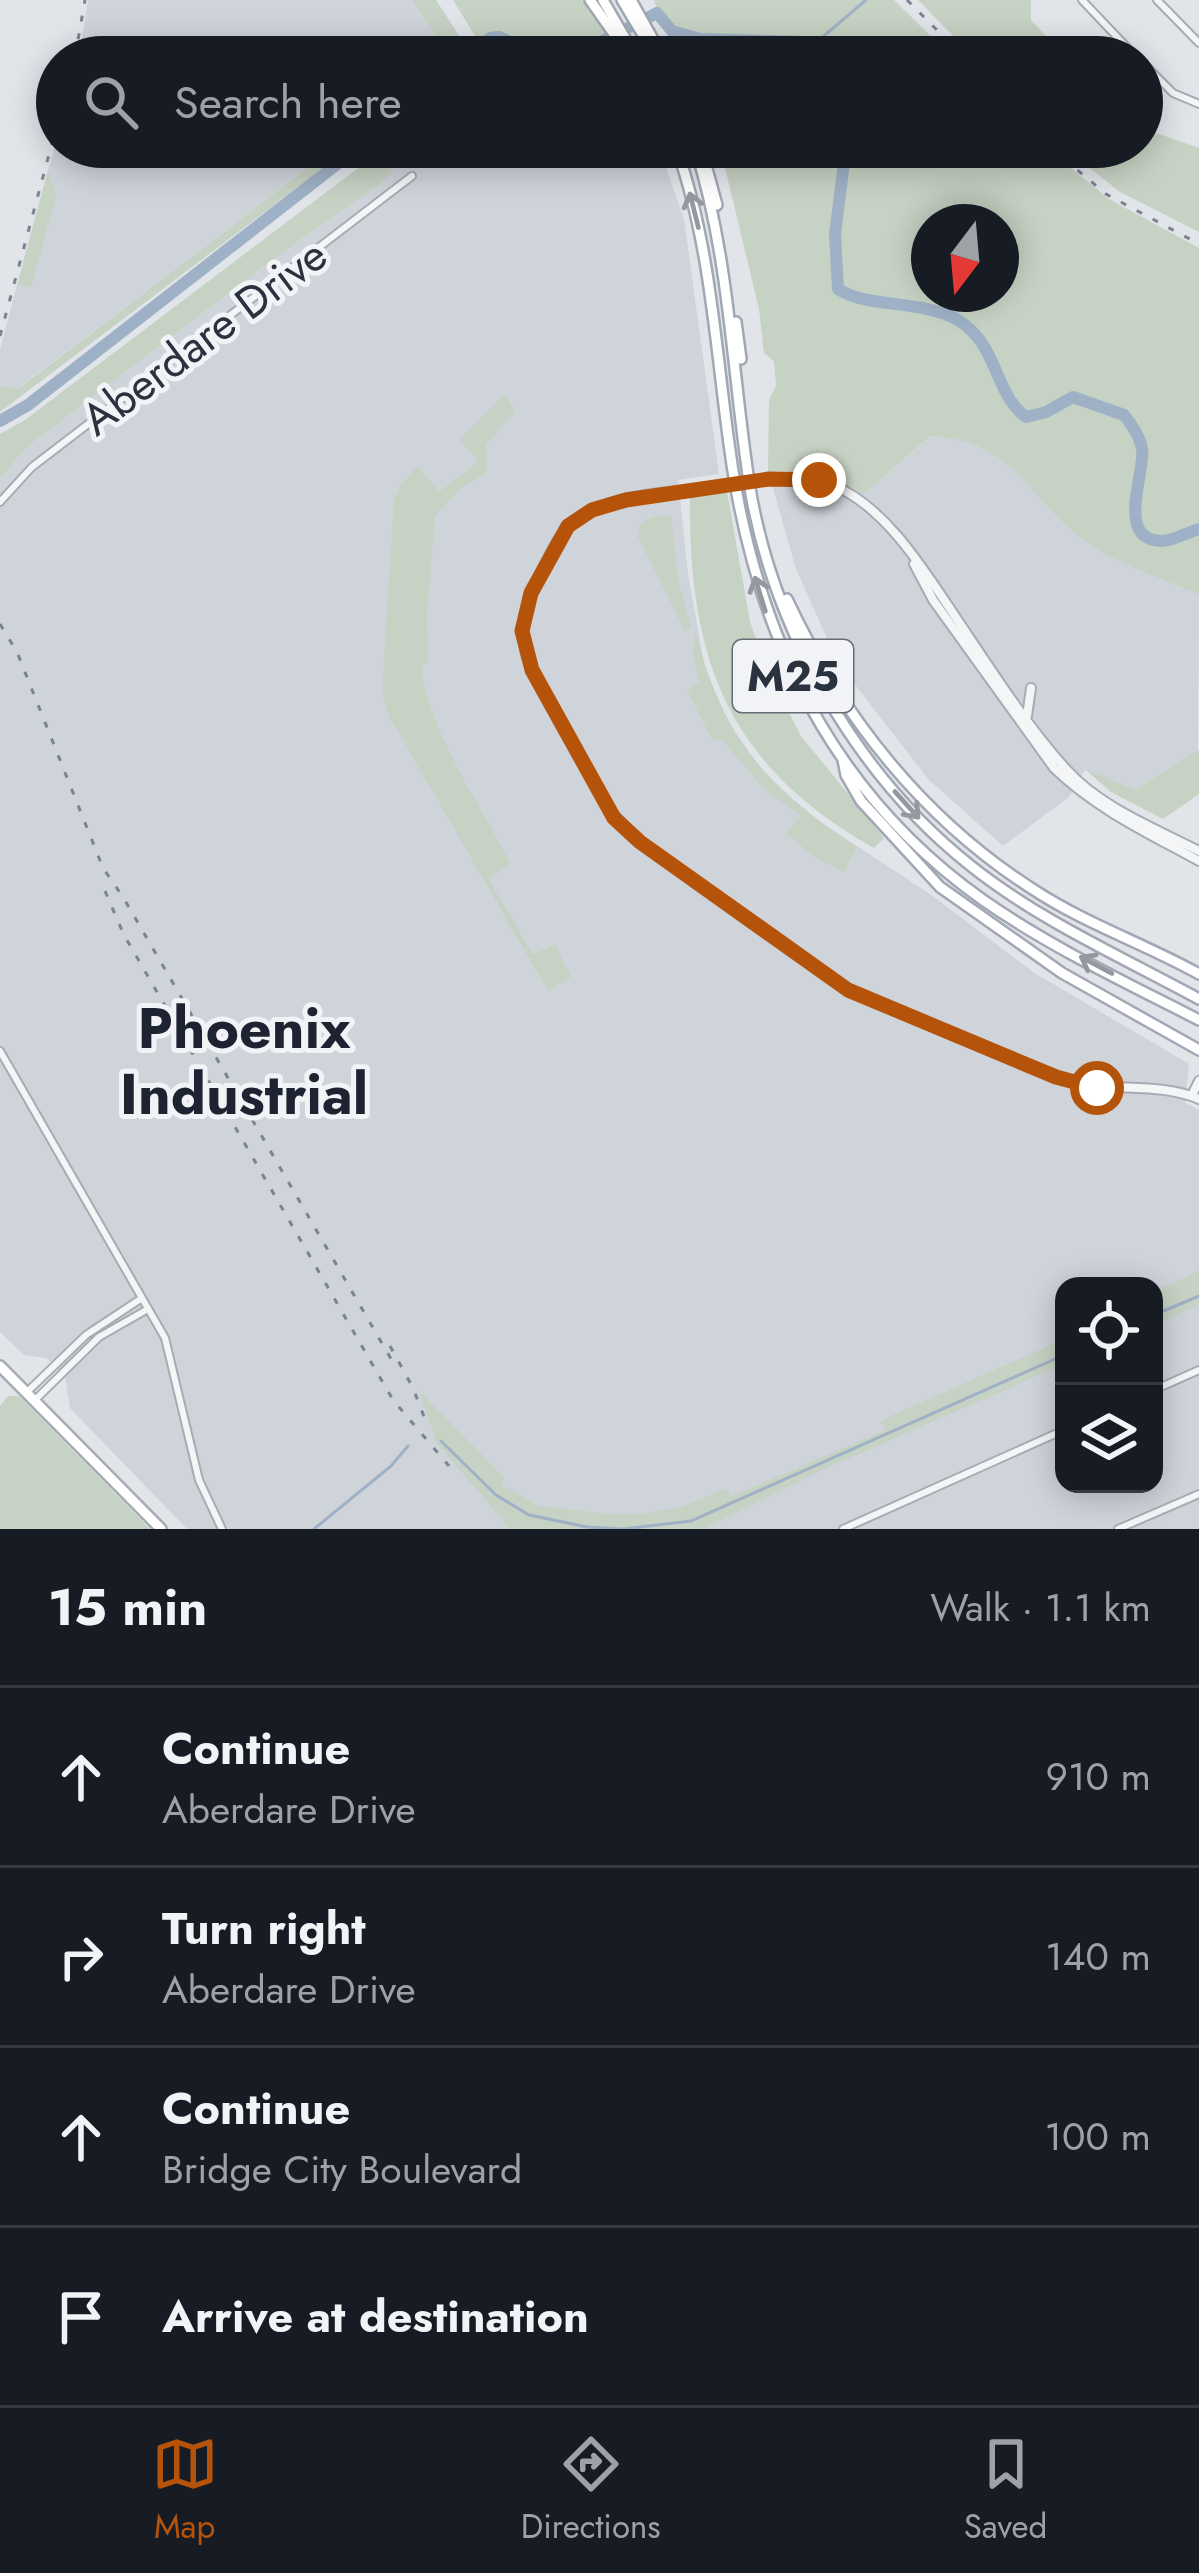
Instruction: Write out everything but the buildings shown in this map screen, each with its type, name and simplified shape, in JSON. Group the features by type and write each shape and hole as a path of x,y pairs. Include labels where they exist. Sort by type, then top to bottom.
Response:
{"main road":[{"path":"590,0 617,36"},
{"path":"603,0 622,36"},
{"path":"627,0 647,36"},
{"name":"M25","path":"682,168 700,238 742,527 754,577 789,669 843,758 902,830 968,889 1023,927 1199,1021"},
{"name":"M25","path":"703,168 717,233 757,518 791,626 822,686 898,797 972,867 1038,912 1199,999"},
{"path":"706,168 726,251 762,518 786,596 826,674 877,748 972,845 1048,899 1199,974"},
{"path":"843,758 846,776 861,801 940,887 1062,973 1199,1050"},
{"path":"0,1366 160,1529"}],"street":[{"path":"1082,0 1116,36"},
{"path":"1157,0 1199,43"},
{"path":"1163,83 1199,104"},
{"name":"Aberdare Drive","path":"0,502 32,467 412,176"},
{"path":"1199,851 1088,799 1054,768 911,557 872,509 843,490 805,478 769,479 618,501 580,518 558,540 526,606 522,631 527,658 614,818 640,842 823,974 880,1006 1072,1082 1195,1097 1199,1081"},
{"path":"921,572 1065,768 1088,789 1199,861"},
{"path":"1027,716 1031,688"},
{"path":"0,1052 148,1309 173,1363 199,1480 222,1529"},
{"path":"30,1396 86,1335 142,1298"},
{"path":"30,1396 98,1337 148,1309"},
{"path":"1163,1386 1199,1370"},
{"path":"842,1529 1055,1434"},
{"path":"1118,1529 1199,1494"}],"shaded area":[{"path":"88,0 412,0 435,34 434,36 82,36"},
{"path":"307,168 17,389 0,386 0,350 17,285 30,288 55,195 48,170"},
{"path":"389,168 666,168 684,219 719,474 678,480 688,574 705,669 729,724 771,782 808,814 930,894 1033,972 1189,1064 1185,1103 1199,1110 1199,1529 187,1529 70,1408 65,1376 46,1358 24,1355 0,1332 0,479 26,448 276,257 383,182"},
{"path":"932,436 991,450 1085,541 1199,595 1198,752 1135,790 1085,770 1069,797 1003,846 929,780 853,682 796,569 768,471 818,472 864,494"}],"green space":[{"path":"412,0 436,0 459,36 435,34"},
{"path":"453,0 582,0 608,36 475,36"},
{"path":"654,0 894,0 931,36 675,36"},
{"path":"918,0 1031,0 1031,20 1046,36 953,36"},
{"path":"1163,135 1199,148 1199,232 1120,192 1090,168 1163,168"},
{"path":"307,168 323,168 0,412 0,386 18,389"},
{"path":"358,168 392,168 383,182 276,257 26,448 0,479 0,434 25,420"},
{"path":"725,168 1071,168 1109,199 1199,248 1199,595 1093,547 1000,458 959,440 931,436 864,494 818,472 768,471 774,361 764,353 759,309"},
{"path":"48,170 56,195 31,288 17,285"},
{"path":"505,394 515,411 486,445 486,473 462,487 435,516 428,661 421,666 445,742 511,864 488,878 533,955 555,944 571,977 548,991 389,716 382,692 394,500 418,466 439,492 479,461 459,440"},
{"path":"727,491 750,622 770,676 801,736 884,838 874,848 824,816 783,781 751,743 726,702 697,608 690,495"},
{"path":"656,516 671,517 678,579 691,627 685,631 637,535 641,523"},
{"path":"695,631 719,702 752,756 796,802 856,847 844,872 812,855 786,833 801,816 765,790 722,740 713,741 687,689 700,683 693,655"},
{"path":"1199,750 1199,794 1163,819 1111,792 1085,769 1135,790"},
{"path":"1199,1271 1199,1305 1163,1321 1163,1287"},
{"path":"1055,1343 1055,1368 818,1472 703,1529 510,1529 437,1443 419,1391 504,1477 501,1484 538,1506 610,1514 682,1507 725,1489 732,1496 885,1430 880,1422"},
{"path":"8,1396 19,1396 150,1529 0,1529 0,1406"}],"waterway":[{"path":"824,36 866,0"},
{"path":"612,36 657,13 672,31 690,36"},
{"path":"0,421 28,405 332,168"},
{"path":"843,168 835,234 838,289 956,319 980,341 1007,395 1026,417 1073,397 1124,415 1142,449 1136,503 1139,529 1148,538 1162,541 1199,529"},
{"path":"1163,1311 1199,1296"},
{"path":"441,1441 496,1495 529,1515 623,1529 691,1521 1055,1359"},
{"path":"314,1529 391,1466 408,1446"}],"railway":[{"path":"79,36 85,0"},
{"path":"907,0 943,36"},
{"path":"0,336 45,168"},
{"path":"1075,168 1106,194 1199,244"},
{"path":"0,624 17,652 103,868 394,1364"},
{"path":"105,891 124,935 393,1400 449,1466"},
{"path":"390,1346 428,1427"}],"district":[{"name":"Phoenix Industrial","path":"244,1061"}],"route":[{"path":"819,480 769,479 626,500 592,510 568,526 558,540 526,606 523,644 532,670 606,806 640,842 848,990 1056,1077 1097,1088"}]}
